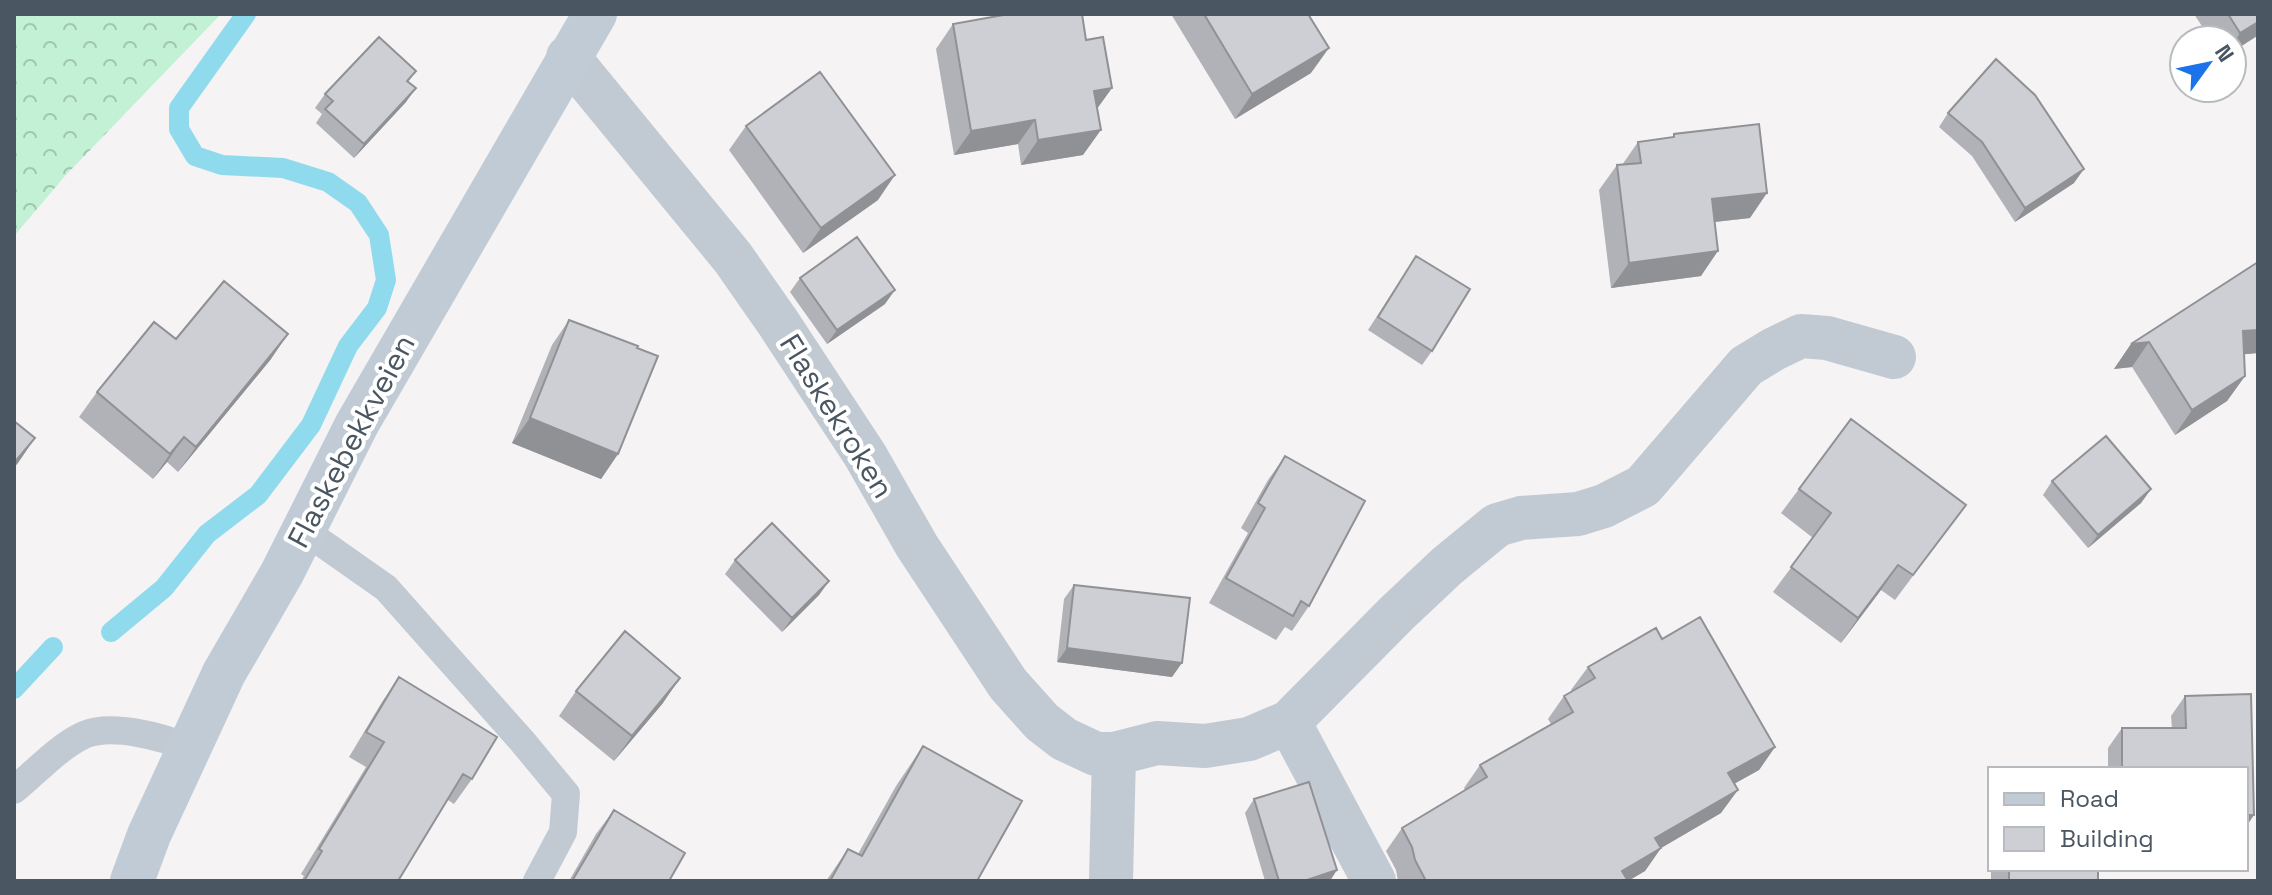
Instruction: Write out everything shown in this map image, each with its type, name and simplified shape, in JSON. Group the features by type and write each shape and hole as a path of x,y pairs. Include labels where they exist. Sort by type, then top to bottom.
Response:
{"main road":[{"name":"Flaskebekkveien","path":"132,881 149,835 224,673 282,573 357,424 595,14"}],"street":[{"name":"Flaskekroken","path":"568,57 733,258 865,455 917,546 1008,684 1042,722 1064,739 1096,754 1114,754 1157,743 1205,746 1249,739 1289,722 1397,613 1497,525 1521,518 1578,514 1604,506 1643,486 1746,366 1774,349 1801,336 1827,338 1894,357"},
{"path":"1289,722 1374,881"},
{"path":"1111,881 1114,754"}],"lane":[{"path":"302,529 386,588 566,794 563,832 537,881"},
{"path":"14,790 60,751 86,734 113,731 164,737 189,748"}],"green space":[{"path":"14,14 221,14 65,176 14,236"}],"building":[{"path":"1009,14 1082,14 1086,40 1103,37 1112,88 1094,91 1101,130 1038,140 1035,120 971,131 953,24"},
{"path":"1204,14 1308,14 1329,48 1252,94"},
{"path":"2228,14 2258,14 2258,22 2248,28 2248,24 2234,24"},
{"path":"379,37 416,71 407,81 416,88 364,144 325,109 333,101 325,94"},
{"path":"1996,59 2035,95 2084,169 2025,208 1982,142 1948,113"},
{"path":"820,72 895,175 821,228 746,126"},
{"path":"1759,124 1767,193 1712,199 1718,251 1629,263 1617,165 1641,163 1638,142 1674,137 1674,134"},
{"path":"857,237 895,290 837,330 800,278"},
{"path":"1416,256 1470,289 1432,351 1378,317"},
{"path":"2258,262 2258,330 2243,331 2245,376 2192,410 2149,342 2131,344"},
{"path":"224,281 288,334 196,447 184,437 170,454 97,392 154,322 176,339"},
{"path":"569,320 658,356 618,454 530,418"},
{"path":"1851,419 1966,505 1913,575 1898,565 1858,618 1791,567 1831,513 1799,489"},
{"path":"14,421 35,438 14,463"},
{"path":"2106,436 2151,489 2098,535 2052,481"},
{"path":"1285,456 1365,501 1309,606 1301,601 1293,616 1226,578 1265,508 1258,503"},
{"path":"772,523 829,581 792,618 735,560"},
{"path":"1074,585 1190,598 1182,663 1067,648"},
{"path":"1700,617 1775,747 1728,773 1738,790 1655,838 1661,848 1622,871 1628,881 1426,881 1402,828 1487,777 1480,765 1573,712 1564,696 1595,678 1588,667 1656,628 1662,639"},
{"path":"625,631 680,678 632,736 576,691"},
{"path":"399,677 497,737 472,779 463,774 398,881 304,881 322,851 319,849 384,742 366,732"},
{"path":"2251,694 2254,815 2248,815 2248,767 2122,767 2122,728 2186,728 2185,696"},
{"path":"923,746 1022,801 977,881 830,881 848,849 862,856"},
{"path":"1309,782 1337,870 1304,881 1279,881 1254,799"},
{"path":"614,810 685,853 669,881 572,881"},
{"path":"2009,871 2098,871 2098,881 2009,881"}],"waterway":[{"path":"111,632 164,588 207,534 258,495 311,425 348,346 377,308 386,280 379,235 358,203 328,182 283,168 222,165 195,156 179,129 179,108 246,14"},
{"path":"14,689 53,647"}]}
